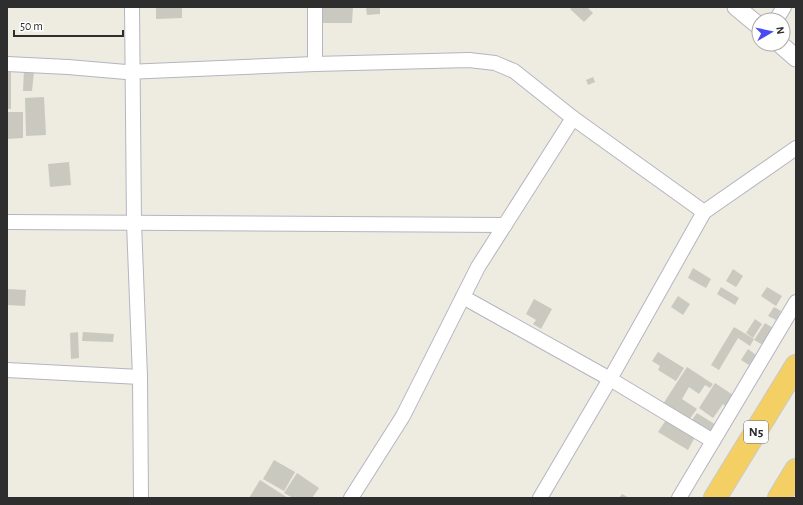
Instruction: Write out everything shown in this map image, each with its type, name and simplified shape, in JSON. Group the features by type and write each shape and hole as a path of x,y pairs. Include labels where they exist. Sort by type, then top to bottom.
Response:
{"highway":[{"name":"N5","path":"715,498 796,366"},
{"path":"779,498 796,470"}],"street":[{"path":"132,7 134,223 140,377 141,498"},
{"path":"315,7 315,64"},
{"path":"736,7 751,19"},
{"path":"7,64 68,66 117,72 133,72 315,64 469,60 495,63 514,71 573,118 704,212"},
{"path":"351,498 403,416 478,267 573,118"},
{"path":"540,498 610,379 704,212 796,148"},
{"path":"7,222 505,224"},
{"path":"463,297 610,379 713,441"},
{"path":"679,498 796,302"},
{"path":"7,370 140,377"}],"building":[{"path":"156,7 182,7 182,18 156,19"},
{"path":"323,7 353,7 352,23 323,23"},
{"path":"366,7 380,7 380,14 367,15"},
{"path":"573,7 587,7 593,13 584,22 570,9"},
{"path":"24,71 34,72 32,91 23,91"},
{"path":"7,72 11,72 11,109 7,109"},
{"path":"593,77 595,82 588,85 586,80"},
{"path":"44,97 46,135 26,136 25,98"},
{"path":"7,112 23,112 23,138 7,139"},
{"path":"69,162 71,185 50,187 48,164"},
{"path":"693,268 711,279 706,288 688,278"},
{"path":"733,269 743,276 736,287 726,281"},
{"path":"721,287 739,298 735,305 717,294"},
{"path":"767,287 782,296 776,306 761,296"},
{"path":"7,289 26,290 25,306 7,305"},
{"path":"678,296 690,304 683,315 671,307"},
{"path":"534,299 552,309 541,329 533,324 536,320 526,314"},
{"path":"774,307 781,311 776,320 768,316"},
{"path":"755,319 762,324 753,338 746,333"},
{"path":"765,323 773,328 763,345 754,340"},
{"path":"734,327 754,339 750,346 738,338 719,370 711,365"},
{"path":"78,332 79,358 71,359 70,333"},
{"path":"83,332 114,334 113,342 82,341"},
{"path":"748,349 756,355 749,365 741,360"},
{"path":"658,352 684,368 676,381 658,370 660,366 652,361"},
{"path":"687,367 713,384 710,388 705,385 699,394 689,387 682,399 697,409 688,421 663,404"},
{"path":"715,383 736,397 728,408 723,404 713,418 699,408"},
{"path":"697,413 716,425 710,434 691,421"},
{"path":"666,420 695,437 688,450 658,432"},
{"path":"274,460 295,472 284,491 263,479"},
{"path":"297,473 319,488 312,498 293,498 284,493"},
{"path":"260,480 288,498 249,498"},
{"path":"622,494 629,498 619,498"}]}
